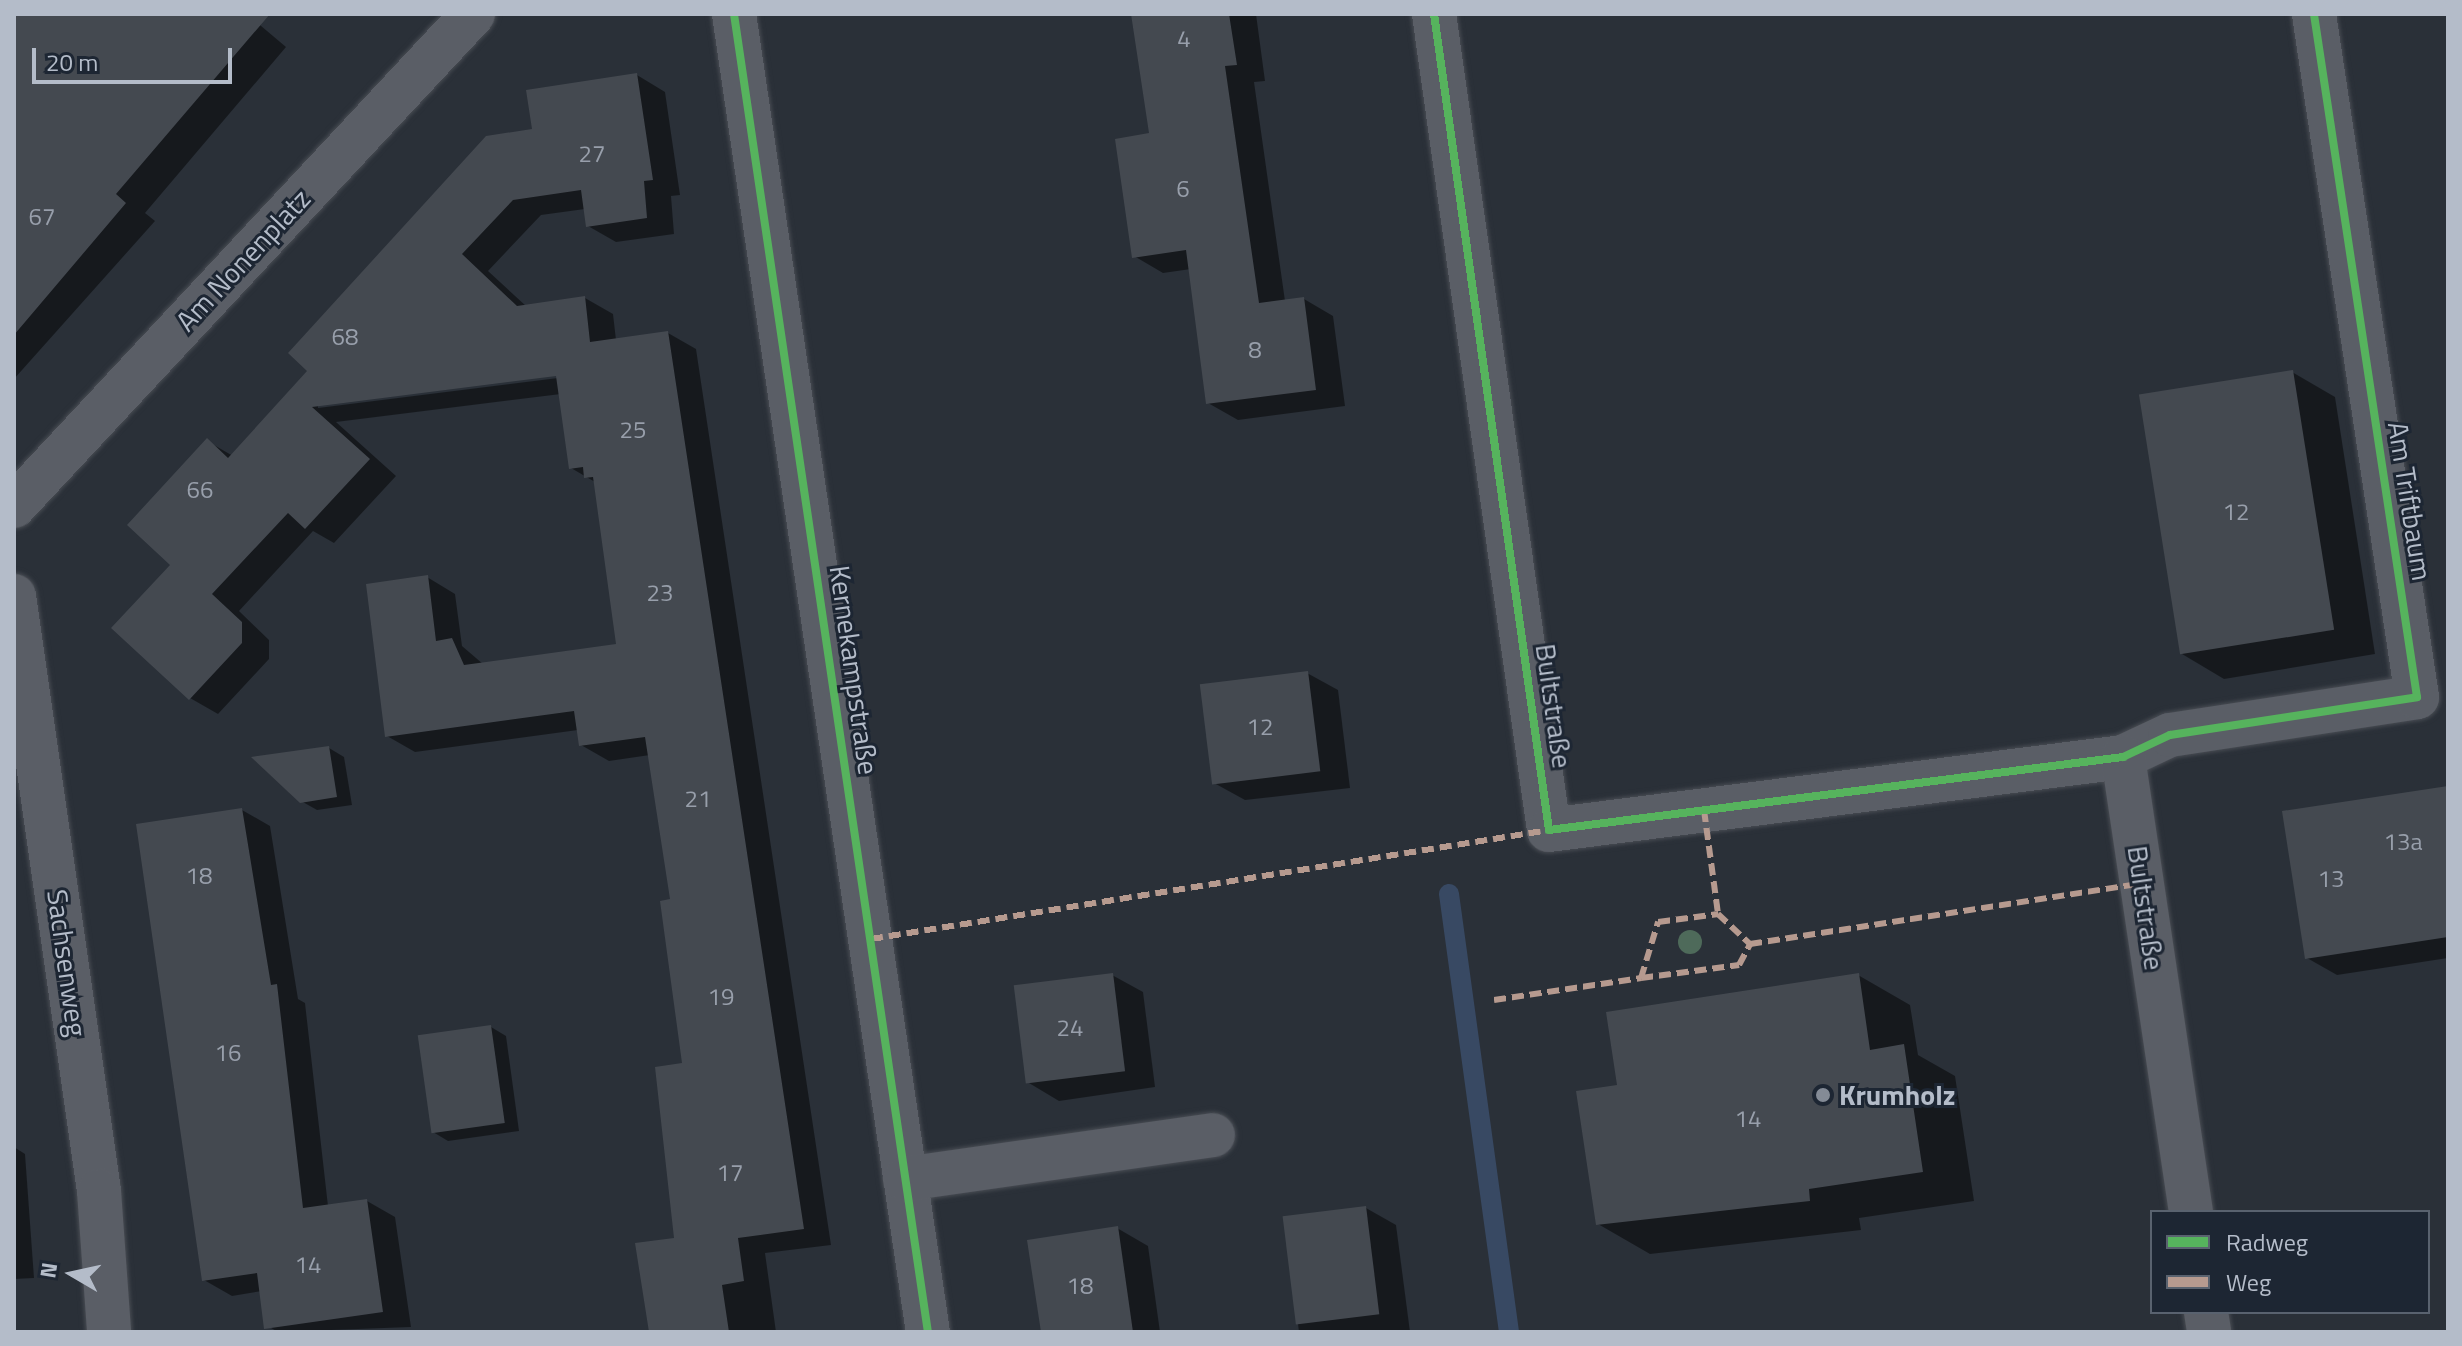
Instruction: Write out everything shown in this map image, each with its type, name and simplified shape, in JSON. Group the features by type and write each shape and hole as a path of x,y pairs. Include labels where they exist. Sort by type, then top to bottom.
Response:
{"street":[{"name":"Am Nonenplatz","path":"14,506 473,14"},
{"name":"Kernekampstraße","path":"734,14 928,1332"},
{"name":"Bultstraße","path":"1434,14 1549,830 2123,757 2191,1210"},
{"name":"Am Triftbaum","path":"2123,757 2170,735 2417,697 2314,14"},
{"name":"Sachsenweg","path":"14,596 99,1191 109,1332"},
{"path":"905,1179 1213,1135"}],"building":[{"path":"14,14 270,14 116,194 126,203 14,335"},
{"path":"1131,14 1229,14 1237,65 1225,66 1259,303 1304,297 1316,390 1206,404 1186,250 1132,258 1115,139 1149,133"},
{"path":"637,73 653,180 644,181 647,218 586,227 581,190 513,200 462,254 517,306 585,296 590,342 668,331 804,1229 738,1238 744,1281 722,1285 729,1332 649,1332 635,1243 674,1238 655,1067 682,1063 660,901 670,899 645,737 579,746 574,711 385,737 366,584 428,575 436,641 452,638 464,665 616,644 593,477 584,478 583,467 569,469 556,376 312,407 370,459 305,529 288,513 212,594 242,622 242,643 189,700 111,628 170,565 127,525 207,438 228,458 307,371 288,353 486,136 532,129 526,90"},
{"path":"2293,370 2334,630 2180,654 2139,394"},
{"path":"1308,671 1320,771 1212,785 1200,684"},
{"path":"329,746 337,797 300,803 251,757"},
{"path":"2448,786 2448,937 2305,959 2282,811"},
{"path":"242,808 271,985 277,984 303,1208 367,1199 383,1312 264,1329 257,1273 202,1281 136,824"},
{"path":"1113,973 1125,1071 1026,1083 1014,985"},
{"path":"1859,973 1870,1050 1904,1044 1923,1172 1809,1189 1810,1201 1596,1225 1576,1091 1617,1085 1606,1012"},
{"path":"491,1025 505,1123 431,1133 418,1035"},
{"path":"1366,1206 1379,1314 1296,1324 1283,1216"},
{"path":"1118,1226 1133,1332 1041,1332 1027,1240"}],"waterway":[{"path":"1449,894 1509,1332"}],"marked path":[{"path":"1704,810 1718,914 1750,944 2143,883"},
{"path":"871,939 1549,830"},
{"path":"1494,1000 1641,978 1658,922 1718,914"},
{"path":"1641,978 1739,965 1750,944"}],"cycle path":[{"path":"734,14 928,1332"},
{"path":"1434,14 1549,830 2123,757 2170,735 2417,697 2314,14"}],"place":[{"name":"Krumholz","path":"1823,1095"}]}
